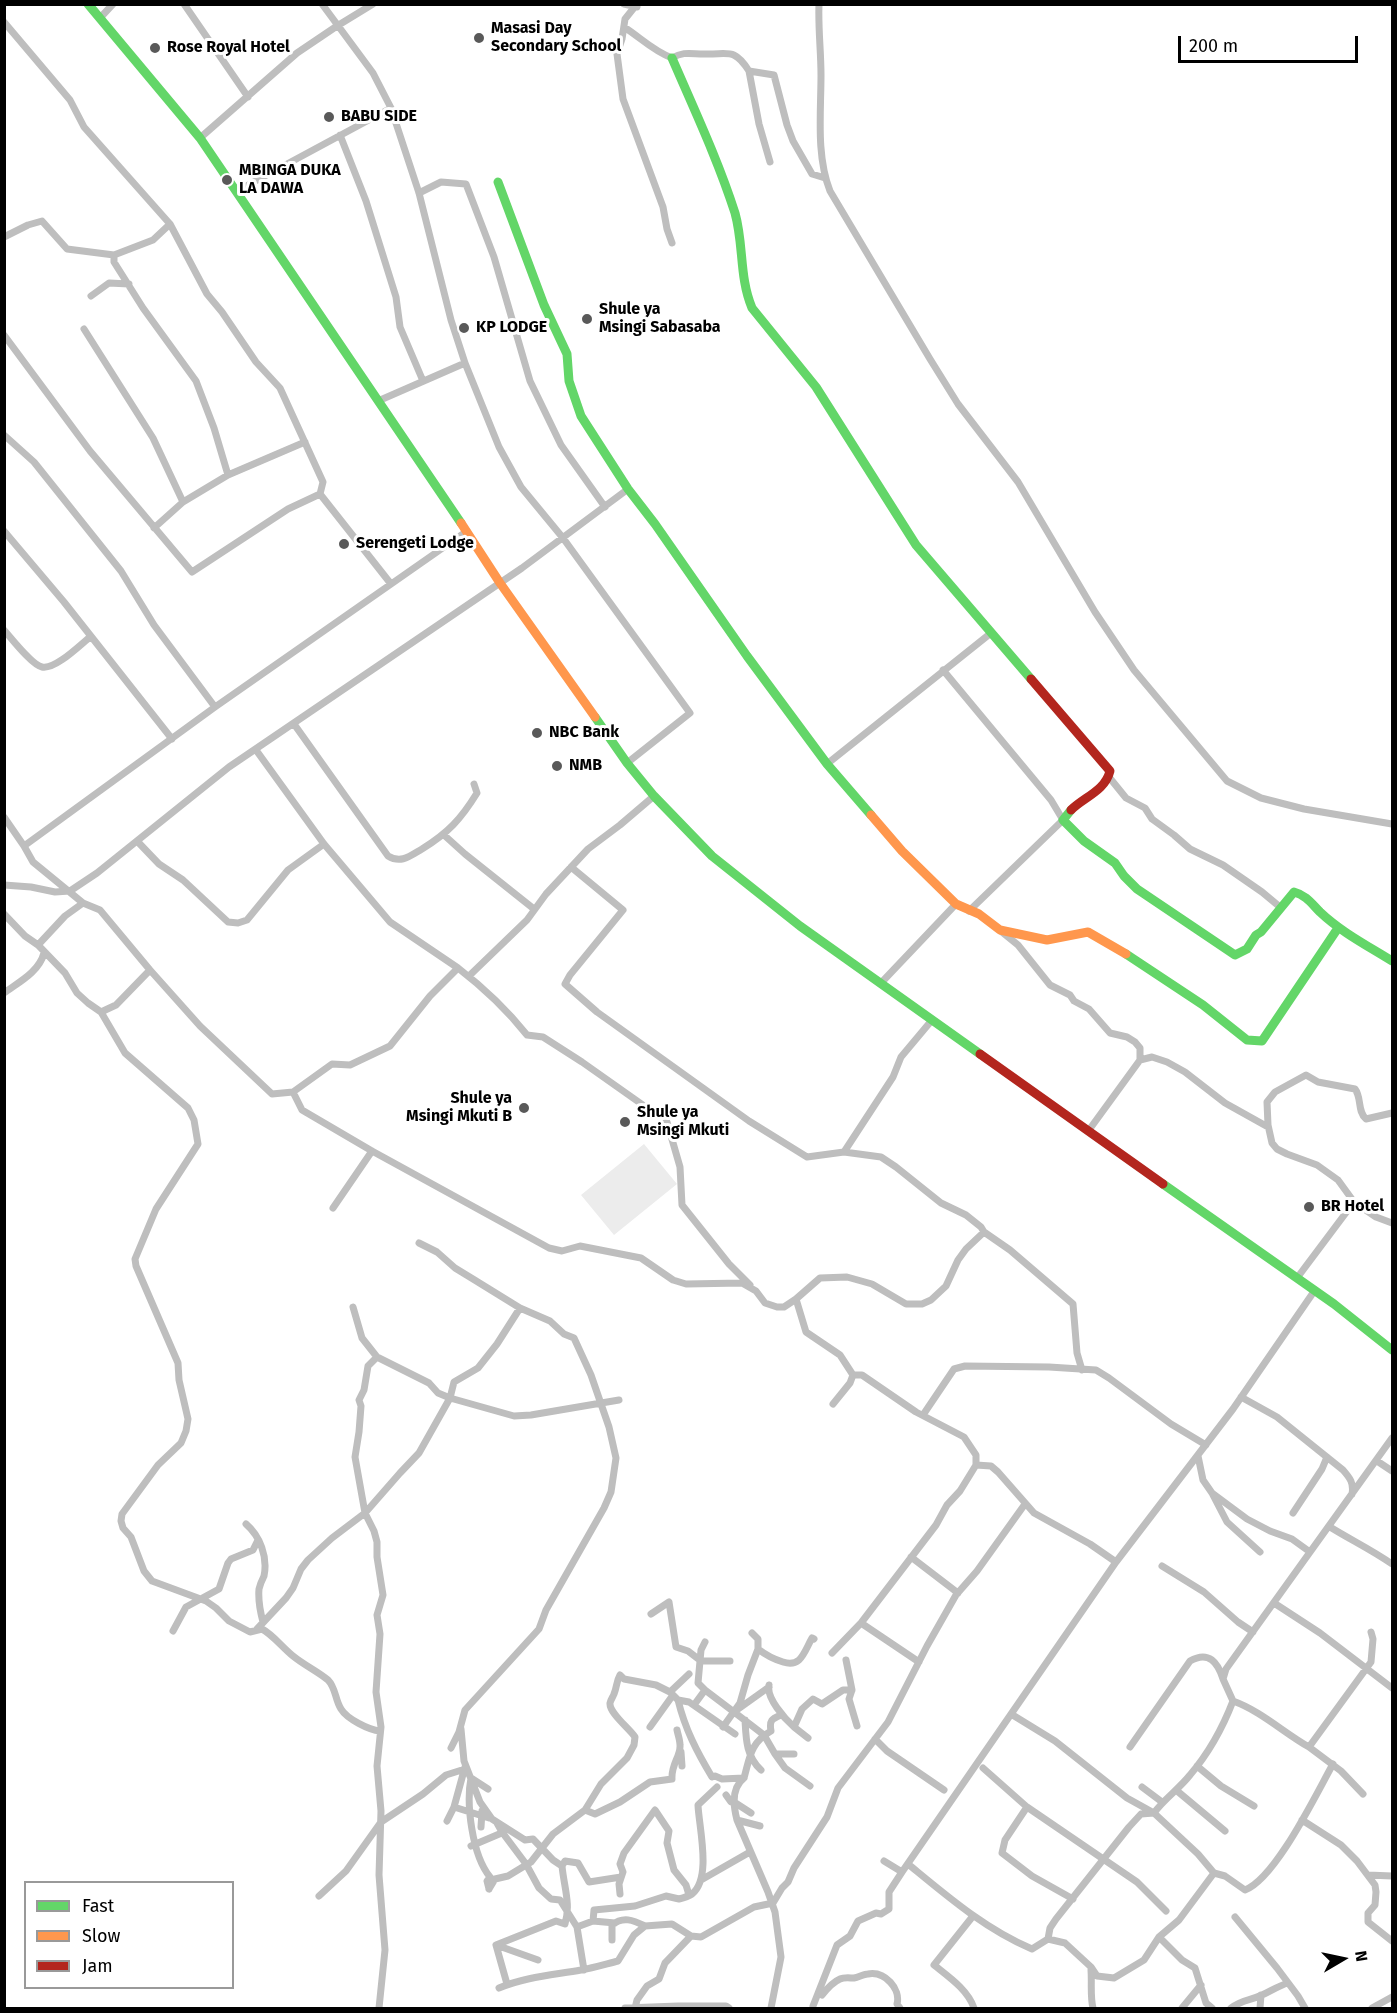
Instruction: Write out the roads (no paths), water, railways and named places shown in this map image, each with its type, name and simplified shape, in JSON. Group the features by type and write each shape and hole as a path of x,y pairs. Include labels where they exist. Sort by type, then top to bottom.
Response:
{"main road":[{"path":"88,4 200,138 500,583 627,763 654,796 712,856 800,926 1315,1290 1392,1350"},
{"path":"672,58 712,151 735,214 742,245 742,274 752,308 816,387 916,545 1110,771 1109,777 1100,788 1067,812 1064,820 1084,841 1115,863 1137,889 1235,955 1247,949 1256,935 1294,892 1300,892 1338,928 1392,961"},
{"path":"498,182 544,304 567,354 568,381 581,416 628,489 827,764 902,851 956,904 979,914 1000,930 1047,940 1088,932 1194,999 1247,1040 1262,1041 1338,928"}],"street":[{"path":"100,18 113,4"},
{"path":"184,4 248,97"},
{"path":"322,4 374,73 391,108 419,193 451,320 465,363 499,447 521,488 563,538 690,712 627,763"},
{"path":"200,138 297,53 373,4"},
{"path":"624,4 637,6"},
{"path":"819,4 820,106 825,178 830,191 958,404 1018,482 1101,622 1134,670 1227,781 1261,798 1304,810 1392,824"},
{"path":"637,6 625,19 617,54 623,99 663,207 672,243"},
{"path":"4,22 70,100 84,127 170,224 207,294 256,362 280,388 323,482 320,494"},
{"path":"624,27 644,43 672,58 682,52 731,53 742,60 749,71 759,124 770,162"},
{"path":"749,71 774,75 792,141 812,174 825,178"},
{"path":"237,191 391,108"},
{"path":"340,135 366,201 396,297 400,327 423,381"},
{"path":"419,193 441,182 466,183 494,257 531,381 561,445 605,507"},
{"path":"4,237 42,221 67,249 114,255 153,240 170,224"},
{"path":"114,255 114,262 143,308 196,381 214,428 228,475"},
{"path":"91,296 109,283 129,284"},
{"path":"84,329 153,438 183,502"},
{"path":"4,335 90,451 192,572 288,509 320,494"},
{"path":"378,401 465,363"},
{"path":"4,435 34,462 121,571 154,624 215,706"},
{"path":"154,528 183,502 228,475 305,442"},
{"path":"4,885 54,892 70,891 97,873 229,767 500,583 628,489"},
{"path":"320,494 391,584"},
{"path":"4,531 64,602 172,739"},
{"path":"24,846 215,706 467,531"},
{"path":"4,630 36,664 45,668 70,654 90,637"},
{"path":"827,764 991,633"},
{"path":"943,670 1052,800 1064,820 969,911"},
{"path":"294,724 388,856 394,860 403,860 444,835 466,811 477,793 474,783"},
{"path":"256,750 324,844 390,922 469,976 511,1015 527,1035 543,1037 667,1122 680,1167 682,1205 729,1264 765,1303 784,1307 820,1278 847,1277 872,1284 906,1304 922,1304 931,1300 946,1286 958,1260 984,1232"},
{"path":"1109,777 1126,798 1145,808 1152,819 1190,849 1223,865 1280,907"},
{"path":"469,976 527,920 534,909 588,849 654,796"},
{"path":"4,817 33,862 83,903 100,910 200,1026 272,1094 293,1092 332,1064 350,1065 390,1046 430,996 458,968"},
{"path":"444,835 534,909"},
{"path":"137,841 159,864 183,880 228,922 238,923 247,920 288,870 324,844"},
{"path":"572,867 623,910 565,984 597,1012 749,1121 807,1157 844,1152 881,1157 941,1203 966,1215 1073,1304 1077,1353 1082,1370"},
{"path":"38,945 65,916 83,903"},
{"path":"881,983 956,904"},
{"path":"4,914 65,973 77,993 101,1012 125,1053 188,1108 194,1120 198,1144 156,1209 135,1259 176,1357 188,1419 181,1443 158,1465 122,1514 123,1528 131,1537 144,1571 152,1581 200,1599 216,1608 229,1621 250,1632 256,1629 286,1598 308,1560 364,1513 419,1453 450,1398 454,1382 478,1368 502,1337 520,1308"},
{"path":"1000,930 1018,945 1050,985 1070,995 1074,1001 1089,1009 1110,1033 1126,1037 1140,1048 1140,1060 1089,1130"},
{"path":"4,993 27,976 42,961 44,953"},
{"path":"101,1012 116,1005 150,970"},
{"path":"844,1152 893,1077 901,1057 932,1020"},
{"path":"1140,1060 1152,1057 1167,1062 1185,1072 1241,1113 1268,1128"},
{"path":"1392,1113 1366,1119 1362,1115 1358,1093 1355,1089 1318,1082 1306,1075 1275,1092 1267,1102 1268,1128 1272,1143 1277,1149 1317,1165 1338,1180 1354,1202 1376,1217 1392,1223"},
{"path":"293,1092 302,1110 549,1248 562,1251 580,1246 641,1258 673,1280 686,1284 742,1283 756,1291"},
{"path":"333,1208 372,1151"},
{"path":"1297,1278 1354,1202"},
{"path":"419,1243 437,1252 455,1268 520,1308 550,1321 564,1334 574,1338 601,1402 616,1458 611,1492 546,1610 539,1629 465,1710 451,1748"},
{"path":"809,2007 837,1945 850,1936 858,1921 889,1909 890,1892 902,1872 1116,1562 1206,1445 1315,1290"},
{"path":"796,1299 806,1332 840,1355 853,1375"},
{"path":"353,1307 362,1338 377,1357 429,1383 438,1393 450,1398 514,1416 619,1400"},
{"path":"377,1357 368,1366 364,1390 359,1400 361,1406 355,1457 364,1513 377,1542 377,1557 383,1587 377,1615 380,1634 376,1692 381,1727 377,1766 381,1801 379,1875 385,1961 379,2008"},
{"path":"923,1416 954,1369 975,1366 1096,1370 1171,1424 1206,1445"},
{"path":"833,1404 850,1383 853,1375"},
{"path":"832,1653 861,1623 936,1525 947,1505 960,1491 976,1465 976,1455 964,1437 923,1416 862,1375 853,1375"},
{"path":"1241,1397 1277,1417 1350,1477 1353,1485 1352,1496"},
{"path":"1223,1679 1226,1669 1392,1438"},
{"path":"1198,1455 1203,1480 1227,1522 1260,1551"},
{"path":"1293,1513 1322,1469 1327,1457"},
{"path":"1377,1461 1392,1471"},
{"path":"976,1465 991,1466 1034,1513 1090,1544 1116,1562"},
{"path":"1212,1493 1246,1520 1292,1539 1310,1552"},
{"path":"612,1940 612,1926 619,1920 632,1920 645,1926 672,1924 692,1936 702,1937 754,1908 773,1903 827,1817 838,1788 896,1710 918,1662 958,1593 977,1571 1025,1504"},
{"path":"246,1524 257,1535 265,1562 259,1588 259,1609 263,1622"},
{"path":"1330,1527 1392,1564"},
{"path":"174,1631 186,1607 219,1589 231,1559 253,1550 258,1540"},
{"path":"911,1557 958,1593"},
{"path":"1162,1566 1204,1592 1253,1632"},
{"path":"651,1614 669,1602 676,1647 688,1651 701,1660 730,1661"},
{"path":"1274,1603 1320,1633 1390,1686 1392,1677"},
{"path":"861,1623 918,1662"},
{"path":"256,1629 268,1632 281,1647 329,1681 344,1713 367,1728 380,1731"},
{"path":"1309,1747 1371,1662 1373,1639 1371,1632"},
{"path":"723,1727 740,1703 758,1649 758,1639 753,1633"},
{"path":"758,1649 771,1660 791,1665 799,1662 814,1638"},
{"path":"705,1642 701,1650 698,1683 764,1735 785,1767 810,1786"},
{"path":"1048,1939 1050,1928 1141,1814 1154,1813 1162,1802 1176,1790 1197,1766 1227,1719 1233,1701 1219,1665 1210,1659 1196,1658 1190,1661 1130,1747"},
{"path":"846,1660 852,1690 849,1699 857,1726"},
{"path":"650,1727 689,1674"},
{"path":"471,1778 468,1794 473,1845 484,1870 490,1877 487,1881 489,1889 495,1879 508,1876 537,1856 542,1846 553,1834 585,1810 601,1784 627,1758 634,1745 635,1737 612,1711 610,1703 620,1675 624,1679 656,1685 694,1705 735,1734"},
{"path":"734,1712 769,1686 768,1691 781,1715 808,1738"},
{"path":"694,1705 705,1690"},
{"path":"794,1727 802,1709 813,1700 822,1704 843,1690 852,1690"},
{"path":"674,1696 693,1746 712,1777 744,1778"},
{"path":"1233,1701 1246,1706 1309,1747 1332,1764 1363,1794"},
{"path":"1011,1714 1055,1741 1127,1798 1154,1813 1198,1854 1214,1873 1225,1876 1245,1890 1251,1887 1276,1860 1302,1820 1332,1764"},
{"path":"771,2008 781,1957 773,1903 733,1808 735,1790 738,1782 744,1778 750,1751 764,1735 771,1731 772,1719 781,1715"},
{"path":"745,1720 745,1744 755,1765 761,1770"},
{"path":"447,1821 454,1807 464,1765 460,1726"},
{"path":"677,1730 682,1766"},
{"path":"875,1739 887,1751 944,1790"},
{"path":"585,1810 595,1814 620,1802 650,1782 672,1779 673,1765 680,1746"},
{"path":"775,1754 795,1754"},
{"path":"464,1765 483,1806 505,1831 539,1888 551,1899 560,1900 577,1927 584,1970"},
{"path":"319,1896 346,1871 381,1822 423,1794 446,1775 464,1765"},
{"path":"1197,1766 1221,1786 1254,1806"},
{"path":"983,1768 1027,1807 1137,1882 1166,1911"},
{"path":"471,1778 488,1789"},
{"path":"593,1920 594,1910 635,1906 666,1896 679,1899 692,1894 701,1880 704,1868 699,1805 717,1787"},
{"path":"1142,1787 1162,1802"},
{"path":"1176,1790 1225,1831"},
{"path":"726,1795 731,1803 734,1802 751,1813"},
{"path":"481,1827 483,1806"},
{"path":"454,1807 494,1821"},
{"path":"1027,1807 1005,1840 1002,1853 1032,1876 1073,1899"},
{"path":"620,1894 619,1884 623,1872 620,1864 624,1853 655,1810 669,1831 667,1843 674,1870 686,1885 689,1895"},
{"path":"737,1820 760,1826"},
{"path":"1302,1820 1341,1845 1368,1875 1375,1885 1376,1892 1375,1905 1368,1913 1368,1922 1392,1941"},
{"path":"473,1845 505,1831 525,1840 533,1839 562,1866"},
{"path":"701,1880 750,1852"},
{"path":"496,1945 556,1921 565,1924 568,1899 562,1866 565,1861 578,1863 589,1882 621,1877"},
{"path":"884,1861 902,1872"},
{"path":"908,1864 973,1916 1017,1942 1032,1949 1048,1939 1065,1943 1091,1967 1097,1976 1114,1978 1144,1960 1159,1937 1179,1920 1214,1873"},
{"path":"1368,1875 1392,1876"},
{"path":"1375,1885 1381,1876"},
{"path":"973,1916 934,1965 954,1981 972,2001 974,2008"},
{"path":"1235,1917 1305,2008"},
{"path":"577,1927 593,1920 615,1923"},
{"path":"499,1988 518,1980 525,1981 539,1976 584,1970 618,1961 634,1935 645,1926"},
{"path":"635,2008 637,2000 647,1986 659,1978 665,1963 692,1936"},
{"path":"1159,1937 1182,1960 1195,1968 1206,2003 1212,2008"},
{"path":"496,1945 538,1960"},
{"path":"496,1945 507,1984"},
{"path":"1091,1967 1093,2008"},
{"path":"809,2007 826,1989 840,1979 870,1973 894,1984 898,1998 897,2004 900,2008"},
{"path":"1231,2008 1242,2000 1261,1995 1288,1983"},
{"path":"1182,2008 1201,1985"},
{"path":"1260,2008 1261,1995"},
{"path":"1372,2008 1381,2006 1392,1997"},
{"path":"625,2008 726,2006 729,2008"}],"place":[{"name":"Masasi Day Secondary School","path":"479,38"},
{"name":"Rose Royal Hotel","path":"155,48"},
{"name":"BABU SIDE","path":"329,117"},
{"name":"MBINGA DUKA LA DAWA","path":"227,180"},
{"name":"Shule ya Msingi Sabasaba","path":"587,319"},
{"name":"KP LODGE","path":"464,328"},
{"name":"Serengeti Lodge","path":"344,544"},
{"name":"NBC Bank","path":"537,733"},
{"name":"NMB","path":"557,766"},
{"name":"Shule ya Msingi Mkuti B","path":"524,1108"},
{"name":"Shule ya Msingi Mkuti","path":"625,1122"},
{"name":"BR Hotel","path":"1309,1207"}]}
